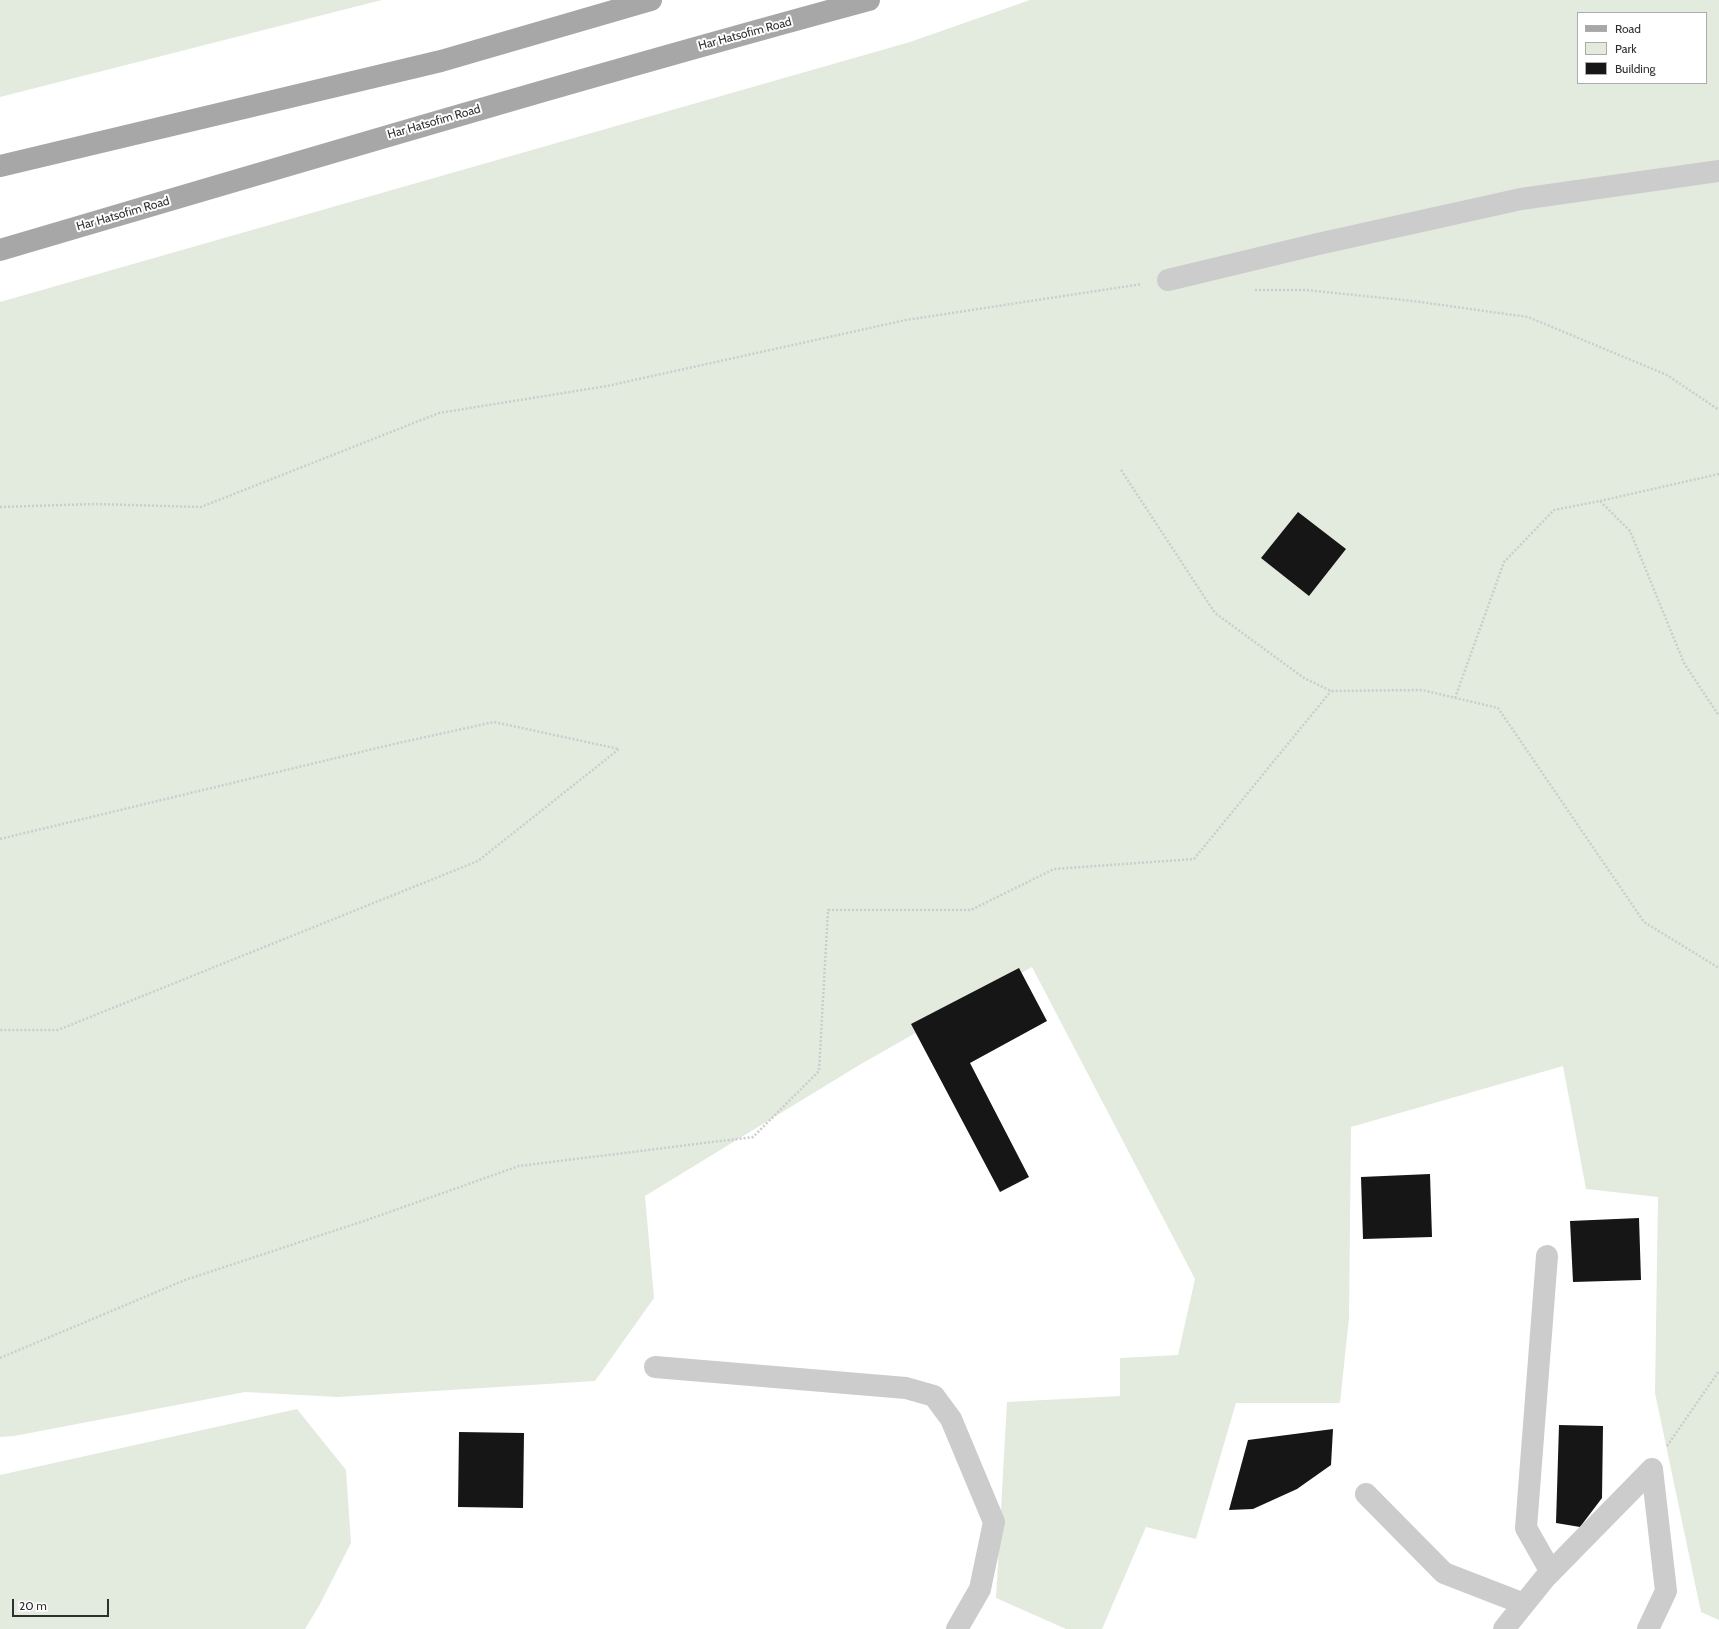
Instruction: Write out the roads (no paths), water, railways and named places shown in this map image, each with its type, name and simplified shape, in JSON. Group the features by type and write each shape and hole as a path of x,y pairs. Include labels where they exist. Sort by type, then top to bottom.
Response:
{"main road":[{"path":"0,166 441,61 651,0"},
{"name":"Har Hatsofim Road","path":"0,250 673,53 869,0"}],"street":[{"path":"1168,280 1318,244 1520,199 1719,171"},
{"path":"1547,1256 1526,1528 1551,1572"},
{"path":"655,1367 906,1388 934,1396 951,1419 994,1522 980,1589 957,1629"},
{"path":"1504,1629 1551,1572 1652,1469 1666,1591 1648,1629"},
{"path":"1366,1494 1444,1573 1524,1604"}]}
